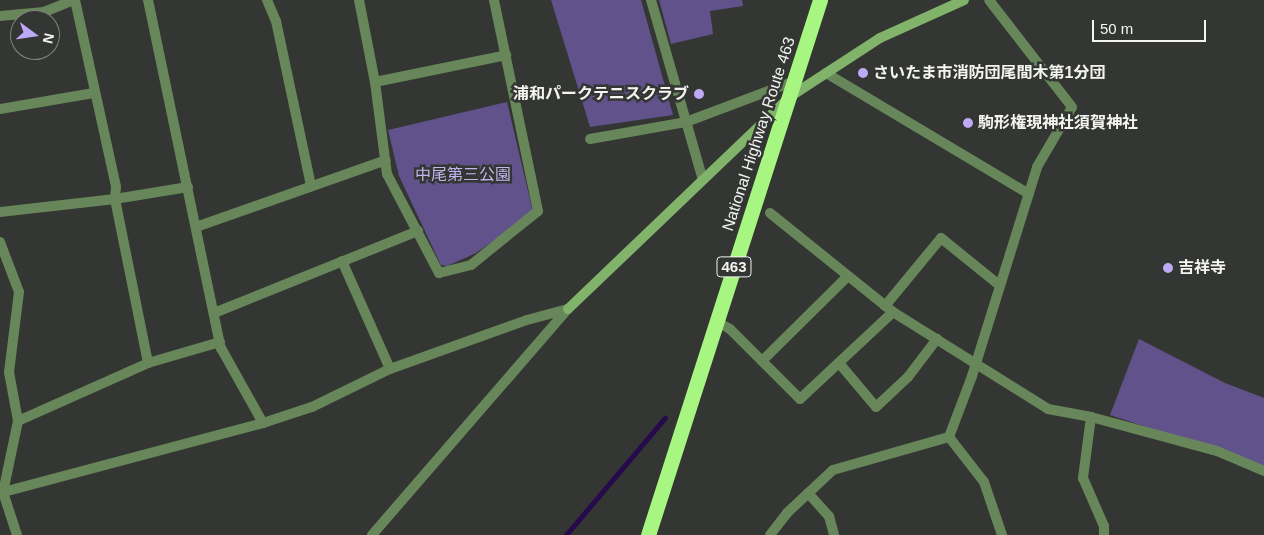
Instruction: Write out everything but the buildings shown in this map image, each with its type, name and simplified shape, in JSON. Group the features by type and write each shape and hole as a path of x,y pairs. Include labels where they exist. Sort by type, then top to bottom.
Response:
{"highway":[{"name":"National Highway Route 463","path":"648,535 716,321 764,208 790,96 820,0"}],"street":[{"path":"0,16 44,12 74,0 116,187 115,199 148,363"},
{"path":"148,0 220,342 263,423"},
{"path":"267,0 276,21 311,186"},
{"path":"359,0 375,82 387,174 439,273 471,265 538,211 494,0"},
{"path":"651,0 703,180"},
{"path":"372,535 568,309 790,96 880,38 964,0"},
{"path":"949,437 976,363 1037,167 1072,108 989,0"},
{"path":"375,82 506,54"},
{"path":"826,73 1029,194"},
{"path":"590,139 686,122 795,81"},
{"path":"0,109 94,94"},
{"path":"196,227 386,160"},
{"path":"0,212 115,199 188,186"},
{"path":"764,208 847,277 889,309 1048,409 1091,417 1217,451 1264,471"},
{"path":"214,313 418,231"},
{"path":"716,321 730,329 800,400 840,363 889,309 942,238 1000,285"},
{"path":"0,242 19,292 5,377 18,420 2,493 17,535"},
{"path":"342,262 390,369"},
{"path":"762,361 847,277"},
{"path":"2,493 263,423 312,407 390,369 527,320 568,309"},
{"path":"840,363 876,406 908,377 937,339"},
{"path":"18,420 148,363 220,342"},
{"path":"1091,417 1083,478 1104,526 1104,535"},
{"path":"770,535 808,493 833,470 949,437"},
{"path":"949,437 984,482 1002,535"},
{"path":"808,493 830,516 834,535"}],"green space":[{"path":"551,0 641,0 673,115 590,127"},
{"path":"659,0 742,0 743,6 710,11 713,34 671,44"},
{"name":"中尾第三公園","path":"507,102 532,208 531,214 476,253 447,266 441,265 399,176 388,130"},
{"path":"1139,339 1225,383 1264,398 1264,466 1110,415"}],"waterway":[{"path":"566,535 665,418"}],"place":[{"name":"さいたま市消防団尾間木第1分団","path":"863,73"},
{"name":"浦和パークテニスクラブ","path":"699,94"},
{"name":"駒形権現神社須賀神社","path":"968,123"},
{"name":"吉祥寺","path":"1168,268"}]}
